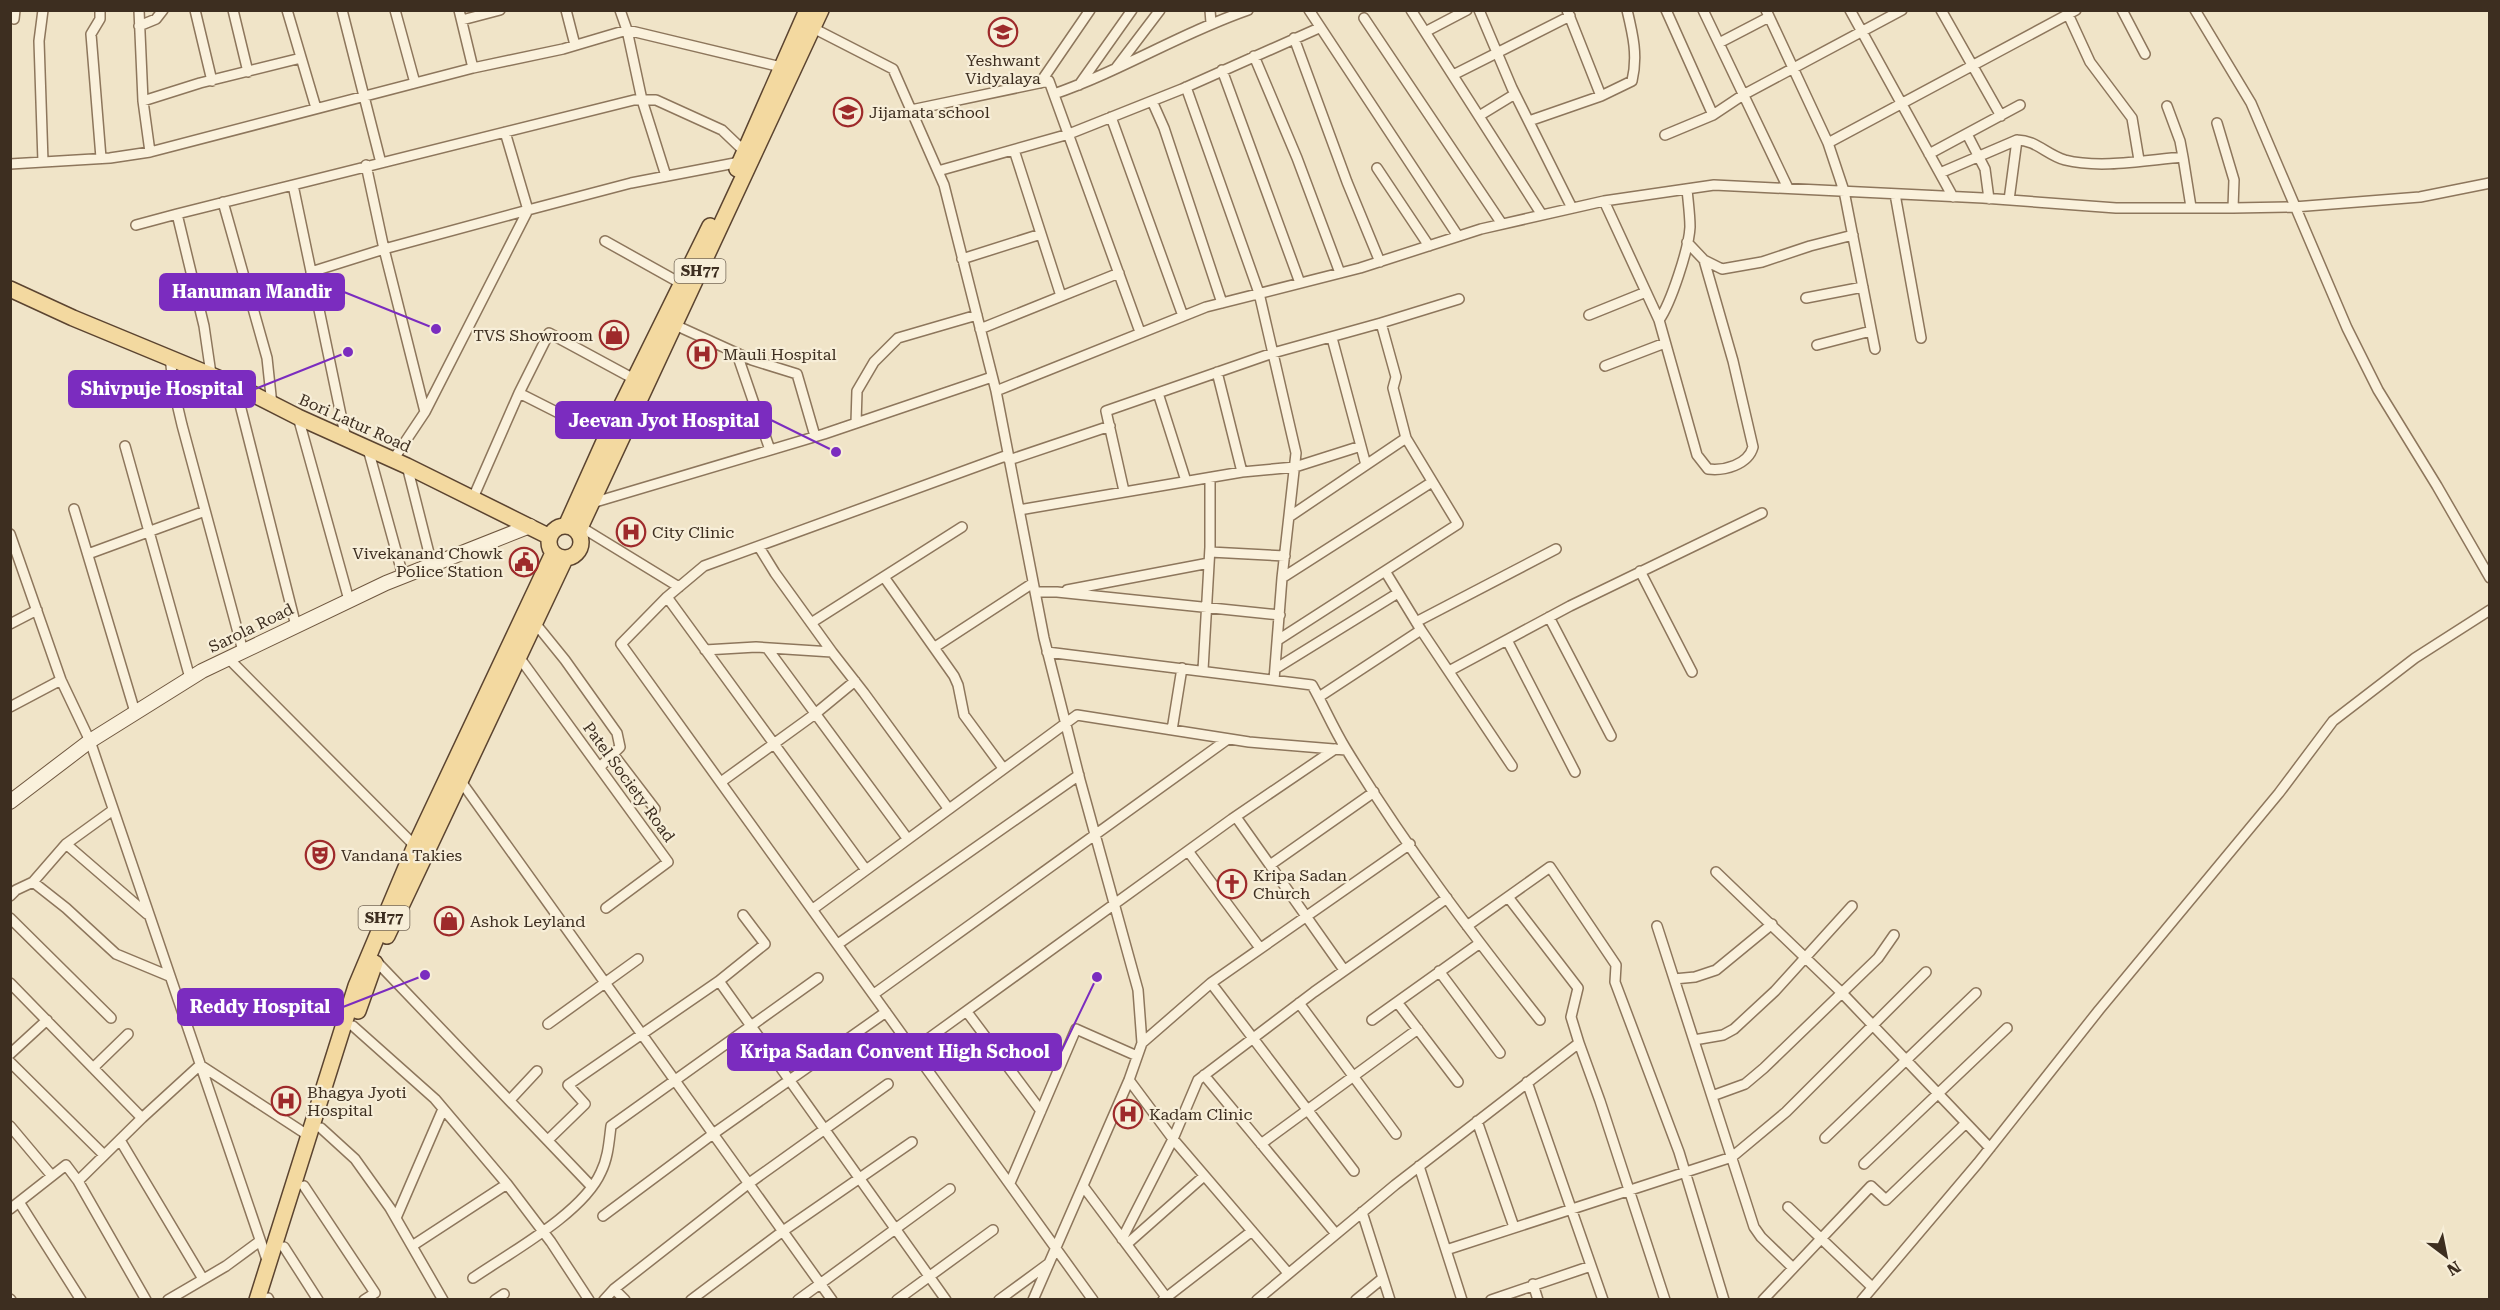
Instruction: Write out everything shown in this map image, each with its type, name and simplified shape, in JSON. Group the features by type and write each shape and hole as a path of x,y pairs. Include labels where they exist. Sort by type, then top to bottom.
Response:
{"main road":[{"name":"SH77","path":"556,550 574,556 580,550 582,541 575,528 606,437 742,157 807,10"},
{"name":"SH77","path":"575,528 592,503 821,10"},
{"name":"Bori Latur Road","path":"10,289 73,318 236,384 272,405 400,463 530,526 556,550"},
{"name":"Sarola Road","path":"10,802 90,741 190,678 349,600 530,526"},
{"path":"556,550 553,531 575,528"},
{"name":"SH77","path":"265,1299 268,1263 376,961 459,780 535,623 556,550"},
{"name":"SH77","path":"265,1299 304,1186 315,1132 356,986 415,846 556,550"}],"street":[{"path":"43,10 39,41 43,162"},
{"path":"100,10 100,19 91,34 101,158"},
{"path":"139,10 143,101 150,152"},
{"path":"140,26 156,19 163,10"},
{"path":"195,10 212,81"},
{"path":"233,10 248,72"},
{"path":"287,10 316,108"},
{"path":"342,10 381,163"},
{"path":"395,10 415,83"},
{"path":"473,68 461,16 500,10"},
{"path":"566,10 575,45"},
{"path":"620,10 627,30 642,100 666,176"},
{"path":"1040,83 1090,10"},
{"path":"1078,85 1132,10"},
{"path":"1114,71 1160,10"},
{"path":"1210,10 1210,23"},
{"path":"1054,94 1114,71 1210,23 1248,10"},
{"path":"1309,10 1458,236"},
{"path":"1411,10 1542,215"},
{"path":"1425,32 1467,10"},
{"path":"1479,10 1515,94 1572,208"},
{"path":"1529,122 1601,96 1632,81 1636,63 1635,41 1627,10"},
{"path":"1666,10 1713,115"},
{"path":"1703,10 1788,188"},
{"path":"1850,10 1953,197"},
{"path":"1665,135 1713,115 1743,95 1902,10"},
{"path":"1941,10 2001,116"},
{"path":"2122,10 2145,54"},
{"path":"2195,10 2251,104 2347,328 2378,390 2438,486 2490,578"},
{"path":"1828,143 2070,12 2090,62 2132,118 2139,160"},
{"path":"1453,75 1568,13 1601,96"},
{"path":"1719,43 1768,14 1828,143 1844,191 1875,349"},
{"path":"1364,18 1502,224"},
{"path":"813,28 893,69 944,184 996,391 1047,652 1078,775 1138,990 1142,1043 1129,1080 1033,1299"},
{"path":"938,171 1069,134 1186,87 1319,28"},
{"path":"10,164 150,152 364,95 575,45 627,30 781,67"},
{"path":"1294,39 1347,182 1380,262"},
{"path":"1254,56 1297,158 1340,273"},
{"path":"143,101 302,58"},
{"path":"1222,70 1299,283"},
{"path":"911,110 1049,81 1140,332"},
{"path":"1186,87 1259,294 1296,453 1282,578 1274,680"},
{"path":"1479,116 1515,94"},
{"path":"136,225 366,165 634,100 656,100 722,130 742,157 528,210 384,249 312,272"},
{"path":"1152,101 1164,128 1222,303"},
{"path":"1929,154 2020,105"},
{"path":"2167,106 2180,141 2191,207"},
{"path":"1111,117 1183,316"},
{"path":"2217,123 2234,180 2233,208"},
{"path":"432,565 400,463 528,210 505,132"},
{"path":"1967,134 1985,169 1989,199"},
{"path":"2009,200 2017,140"},
{"path":"1940,173 2017,140 2035,144 2054,156 2071,161 2106,163 2183,157"},
{"path":"1014,150 1061,296"},
{"path":"366,165 384,249 425,412"},
{"path":"1377,168 1429,246"},
{"path":"996,391 1140,332 1222,303 1380,262 1502,224 1604,201 1714,185 2009,200 2116,208 2233,208 2294,207 2420,197 2490,183"},
{"path":"292,185 346,439"},
{"path":"1659,320 1670,297 1687,242 1690,227 1687,189"},
{"path":"1895,194 1921,338"},
{"path":"1604,201 1659,320 1700,461 1708,469 1714,470 1743,461 1749,456 1753,447 1733,361 1704,260"},
{"path":"223,202 267,358 272,405"},
{"path":"177,214 204,326 211,374"},
{"path":"963,259 1041,234"},
{"path":"1687,242 1704,260 1722,269 1736,268 1853,235"},
{"path":"605,241 682,284"},
{"path":"980,329 1119,273"},
{"path":"1806,298 1863,287"},
{"path":"1589,315 1646,292"},
{"path":"1124,491 1106,411 1273,352 1332,338 1459,299"},
{"path":"856,423 857,391 874,362 898,338 976,315"},
{"path":"1278,640 1458,524 1406,438 1393,388 1396,377 1381,323"},
{"path":"675,325 737,354 797,374 815,436"},
{"path":"1817,345 1871,331"},
{"path":"473,498 519,393 549,333 634,379"},
{"path":"1332,338 1366,465"},
{"path":"1605,366 1665,343"},
{"path":"737,354 770,450"},
{"path":"170,357 174,392 243,651"},
{"path":"1217,372 1242,472"},
{"path":"592,503 815,436 992,377"},
{"path":"236,384 296,626"},
{"path":"519,393 606,437"},
{"path":"1158,393 1186,481"},
{"path":"298,417 349,600"},
{"path":"1093,1299 621,644 668,597 704,566 1009,458 1110,426"},
{"path":"1289,517 1406,438"},
{"path":"125,446 190,678"},
{"path":"1019,510 1242,472 1295,467 1361,446"},
{"path":"368,449 403,576"},
{"path":"1203,670 1210,552 1210,479"},
{"path":"1282,578 1432,482"},
{"path":"74,509 135,712"},
{"path":"88,554 205,511"},
{"path":"1449,672 1549,617 1762,513"},
{"path":"811,623 962,527"},
{"path":"575,528 679,587"},
{"path":"10,534 61,680 90,741 268,1263"},
{"path":"759,547 811,623 948,808"},
{"path":"1319,697 1419,626 1556,549"},
{"path":"1210,552 1285,556"},
{"path":"1057,592 1209,563"},
{"path":"1384,571 1512,766"},
{"path":"1640,572 1692,672"},
{"path":"884,577 935,647 958,685 961,708 968,723 1003,768"},
{"path":"935,647 1034,587 1057,592 1280,615"},
{"path":"1275,669 1398,593"},
{"path":"668,597 866,870"},
{"path":"10,624 37,610"},
{"path":"1862,1299 1990,1148 2099,1010 2279,793 2333,721 2415,658 2490,610"},
{"path":"1549,617 1611,736"},
{"path":"535,623 565,660 617,733 620,747 600,767"},
{"path":"1508,640 1575,772"},
{"path":"705,650 767,648 832,652"},
{"path":"767,648 907,838"},
{"path":"1047,652 1312,685 1347,750 1446,898 1540,1020"},
{"name":"Patel Society Road","path":"519,657 668,862 606,908"},
{"path":"228,658 415,846"},
{"path":"1172,730 1182,668"},
{"path":"10,707 61,680"},
{"path":"721,782 773,742 815,714 855,681"},
{"path":"813,909 1077,715 1228,739 1347,750"},
{"path":"874,994 1228,739"},
{"path":"914,1050 1188,851 1335,749"},
{"path":"613,754 655,809"},
{"path":"838,944 1078,775"},
{"path":"459,780 832,1299"},
{"path":"1270,865 1374,792"},
{"path":"12,890 33,882 66,844 112,810"},
{"path":"1236,817 1344,970"},
{"path":"66,844 149,916"},
{"path":"1142,1043 1211,983 1410,844"},
{"path":"1188,851 1260,948"},
{"path":"1467,926 1550,867 1616,965 1615,982 1685,1172 1725,1299"},
{"path":"1716,872 1842,993 1990,1148"},
{"path":"33,882 66,908 116,954 169,976"},
{"path":"1508,897 1578,988 1571,1017 1665,1299"},
{"path":"1124,1242 1198,1080 1252,1037 1446,898"},
{"path":"1694,1040 1723,1035 1734,1029 1775,992 1851,906"},
{"path":"548,1140 585,1104 568,1085 719,981 765,944 743,915"},
{"path":"10,918 111,1018"},
{"path":"1674,979 1695,977 1716,970 1772,924"},
{"path":"1657,926 1754,1227 1761,1237 1793,1268"},
{"path":"1712,1096 1745,1084 1878,958 1894,935"},
{"path":"1372,1020 1480,943"},
{"path":"548,1024 638,959"},
{"path":"376,961 592,1187"},
{"path":"1439,971 1500,1053"},
{"path":"1446,1250 1732,1157 1786,1112 1926,972"},
{"path":"473,1278 583,1200 601,1172 609,1148 611,1126 818,978"},
{"path":"719,981 946,1299"},
{"path":"10,983 142,1118"},
{"path":"1211,983 1354,1171"},
{"path":"1825,1138 1976,993"},
{"path":"1397,1002 1458,1082"},
{"path":"1299,1003 1396,1134"},
{"path":"603,1216 713,1134 886,1012"},
{"path":"968,1012 1041,1111"},
{"path":"10,1054 47,1020"},
{"path":"353,1026 392,1059 444,1109 507,1184 589,1299"},
{"path":"1864,1164 2007,1028"},
{"path":"1010,1183 1076,1029 1137,1056"},
{"path":"1261,1144 1418,1029"},
{"path":"93,1068 128,1034"},
{"path":"1257,1299 1419,1166 1579,1043"},
{"path":"10,1062 104,1155"},
{"path":"200,1065 315,1132 355,1159 396,1218 443,1299"},
{"path":"78,1181 200,1065"},
{"path":"510,1100 537,1071"},
{"path":"1204,1075 1336,1234"},
{"path":"1129,1080 1173,1139 1288,1273"},
{"path":"1527,1082 1603,1299"},
{"path":"604,1299 748,1184 888,1084"},
{"path":"396,1218 444,1109"},
{"path":"1477,1121 1515,1227"},
{"path":"1763,1299 1871,1186 1886,1200 1966,1123"},
{"path":"10,1126 52,1176"},
{"path":"120,1140 203,1279"},
{"path":"691,1299 912,1142"},
{"path":"10,1209 66,1165 78,1181 146,1299"},
{"path":"1419,1166 1462,1299"},
{"path":"1124,1242 1204,1176"},
{"path":"412,1246 507,1184"},
{"path":"304,1186 375,1293 364,1299"},
{"path":"1083,1186 1165,1298 1252,1231"},
{"path":"798,1299 950,1189"},
{"path":"20,1202 81,1299"},
{"path":"1788,1207 1872,1287"},
{"path":"1362,1212 1390,1299"},
{"path":"897,1299 993,1230"},
{"path":"168,1299 260,1241"},
{"path":"284,1247 318,1299"},
{"path":"999,1299 1049,1263"},
{"path":"1491,1299 1591,1266"},
{"path":"1356,1299 1383,1278"},
{"path":"1533,1284 1538,1299"},
{"path":"614,1289 625,1299"},
{"path":"495,1299 504,1294"}],"place":[{"name":"Yeshwant Vidyalaya","path":"1003,32"},
{"name":"Jijamata school","path":"848,112"},
{"name":"Hanuman Mandir","path":"436,329"},
{"name":"TVS Showroom","path":"614,335"},
{"name":"Shivpuje Hospital","path":"348,352"},
{"name":"Mauli Hospital","path":"702,354"},
{"name":"Jeevan Jyot Hospital","path":"836,452"},
{"name":"City Clinic","path":"631,532"},
{"name":"Vivekanand Chowk Police Station","path":"524,562"},
{"name":"Vandana Takies","path":"320,855"},
{"name":"Kripa Sadan Church","path":"1232,884"},
{"name":"Ashok Leyland","path":"449,921"},
{"name":"Reddy Hospital","path":"425,975"},
{"name":"Kripa Sadan Convent High School","path":"1097,977"},
{"name":"Bhagya Jyoti Hospital","path":"286,1101"},
{"name":"Kadam Clinic","path":"1128,1114"}]}
